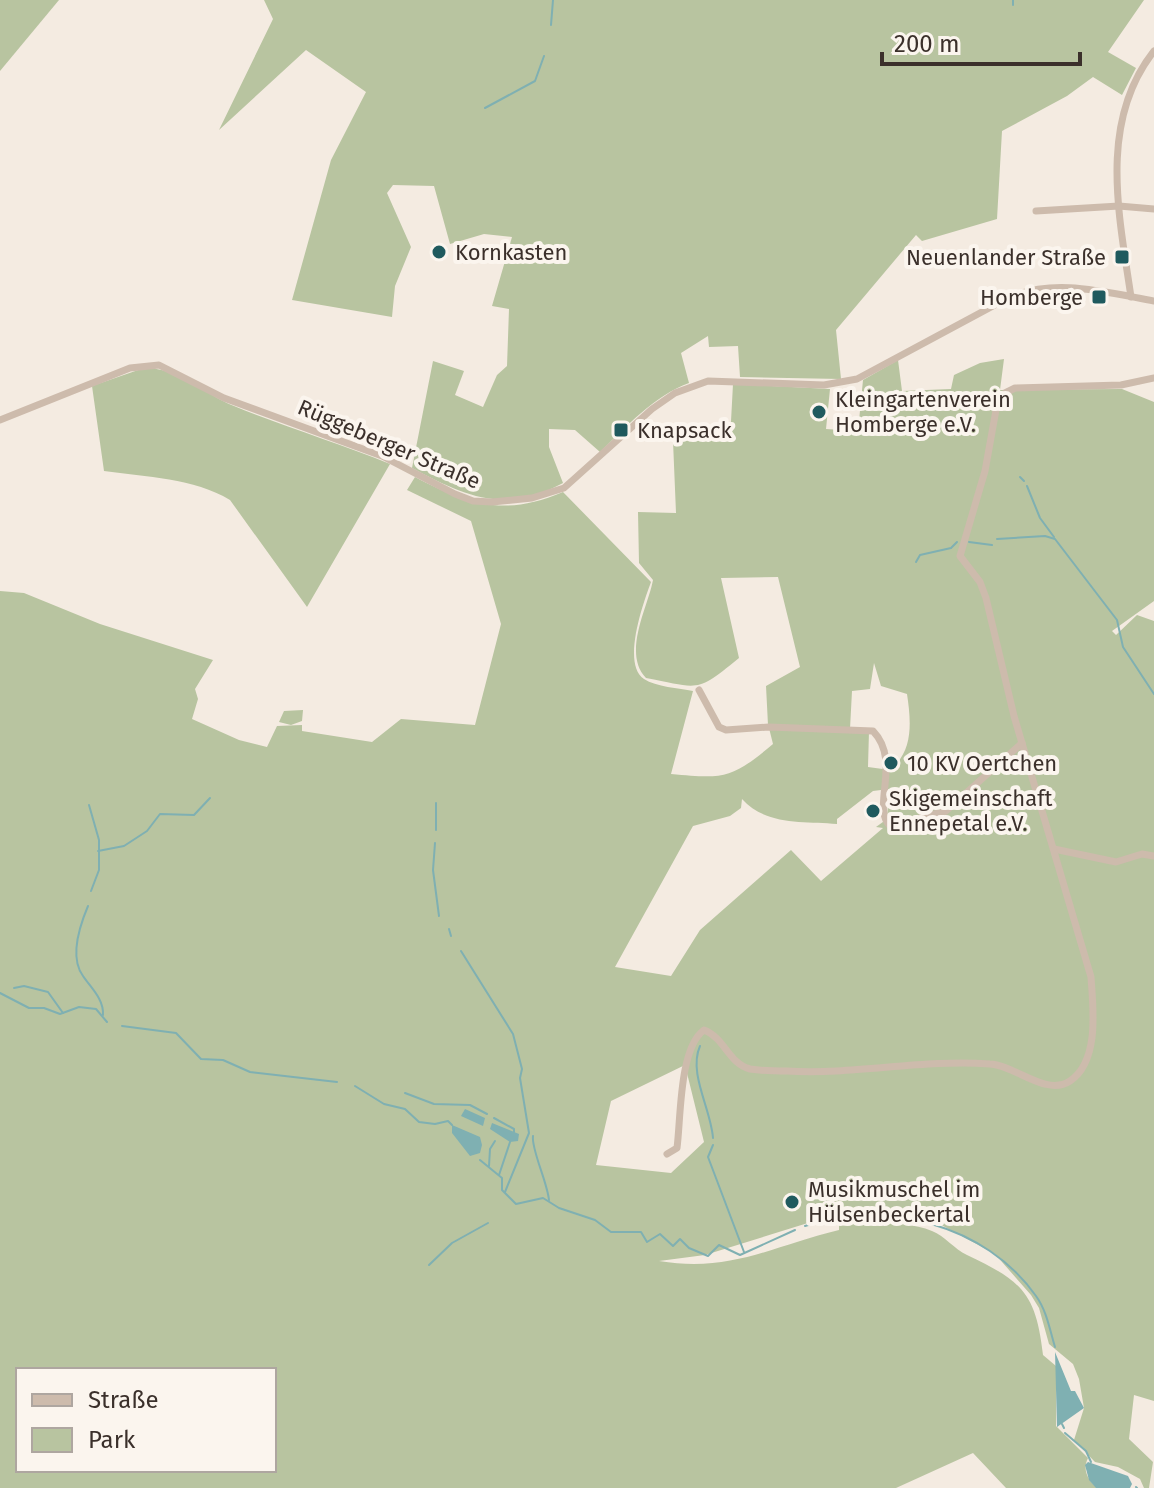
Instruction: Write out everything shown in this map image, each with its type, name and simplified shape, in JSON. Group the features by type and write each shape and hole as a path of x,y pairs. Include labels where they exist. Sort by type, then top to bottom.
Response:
{"street":[{"path":"1131,297 1119,206 1121,116 1140,71 1154,51"},
{"path":"1036,211 1119,206 1154,209"},
{"name":"Rüggeberger Straße","path":"0,420 130,368 159,365 224,398 363,448 473,501 520,500 564,488 631,427 675,393 693,385 735,380 824,385 857,379 1006,299 1031,289 1059,286 1154,301"},
{"path":"667,1154 677,1148 689,1054 697,1036 704,1030 715,1036 735,1061 753,1069 819,1073 993,1064 1020,1072 1048,1086 1067,1083 1085,1060 1094,1019 1091,977 1022,743 986,598 980,582 960,556 985,471 1000,401 1015,388 1121,385 1154,378"},
{"path":"699,690 719,727 726,730 769,727 873,731 885,744 888,776 884,817 890,826 946,811 1022,743"},
{"path":"1054,849 1116,862 1142,854 1154,856"}],"green space":[{"path":"0,0 59,0 0,71"},
{"path":"264,0 1144,0 1108,52 1136,68 1122,95 1093,77 1067,96 1002,131 997,219 922,241 916,235 836,330 841,379 740,377 738,346 709,347 708,336 681,353 689,383 652,404 600,452 575,430 549,429 549,447 563,483 542,493 504,500 450,487 412,468 433,361 464,371 455,395 483,407 497,375 507,366 509,309 492,306 512,237 484,234 450,244 434,186 393,185 387,193 411,247 395,286 392,317 292,300 331,160 366,92 306,50 219,130 273,19"},
{"path":"1004,359 1000,390 1122,389 1154,402 1154,601 1112,631 1116,635 1137,615 1154,621 1154,1401 1134,1395 1129,1439 1153,1462 1149,1488 1144,1488 1140,1479 1118,1467 1095,1462 1074,1440 1084,1408 1073,1364 1049,1344 1039,1308 995,1254 934,1221 899,1214 840,1213 705,1255 659,1261 685,1264 730,1261 839,1230 839,1223 898,1224 937,1233 962,1252 1013,1282 1030,1303 1036,1317 1043,1355 1056,1366 1056,1426 1088,1458 1087,1474 1097,1488 1006,1488 973,1453 896,1488 0,1488 0,591 24,593 100,624 213,660 195,689 198,699 192,719 239,740 267,747 277,726 302,725 302,731 372,742 401,719 475,725 501,624 471,521 407,490 415,477 470,501 505,506 542,500 563,492 651,582 636,632 634,660 637,671 644,679 655,684 693,691 671,774 716,776 737,770 773,744 769,728 869,731 868,767 890,770 907,745 910,725 907,694 881,686 874,663 870,689 852,691 850,729 768,725 766,686 800,667 778,577 721,578 739,658 725,670 704,683 688,686 646,678 639,668 636,643 653,580 639,563 638,512 676,513 673,441 730,440 733,384 830,389 826,429 858,431 863,380 898,360 902,391 951,389 954,375 980,363","holes":["889,789 887,819 876,827 883,828 821,881 791,850 700,930 671,976 615,967 693,826 730,816 741,808 742,799 762,814 774,818 837,824 837,819 873,791","685,1065 704,1142 671,1173 596,1165 611,1101"]},
{"path":"144,368 168,372 234,406 390,464 307,607 230,500 185,483 104,471 92,386"},
{"path":"303,710 302,721 291,725 279,722 284,711"}],"water":[{"path":"465,1109 485,1118 483,1126 461,1116"},
{"path":"492,1123 519,1134 518,1141 510,1142 490,1129"},
{"path":"452,1125 480,1137 480,1153 470,1156 452,1133"},
{"path":"1055,1352 1071,1391 1075,1391 1084,1408 1057,1427"},
{"path":"1088,1462 1128,1476 1132,1484 1130,1488 1096,1488 1089,1480 1085,1465"}],"waterway":[{"path":"551,25 553,0"},
{"path":"1013,0 1013,5"},
{"path":"485,108 535,81 544,56"},
{"path":"1020,477 1024,481"},
{"path":"1027,486 1040,518 1054,537"},
{"path":"997,539 1045,536 1055,539 1117,620 1123,647 1154,694"},
{"path":"916,562 920,555 951,548 957,542"},
{"path":"969,542 992,545"},
{"path":"98,851 124,846 147,831 160,814 194,815 210,798"},
{"path":"436,803 436,830"},
{"path":"89,805 99,840 99,870 91,891"},
{"path":"435,843 433,870 439,916"},
{"path":"88,906 79,931 77,960 83,976 99,999 103,1015"},
{"path":"449,929 451,936"},
{"path":"461,951 513,1034 522,1069 520,1078 529,1133 505,1192"},
{"path":"14,988 24,986 48,992 63,1013"},
{"path":"0,993 29,1008 44,1008 60,1014 79,1007 96,1009 107,1022"},
{"path":"122,1026 176,1033 201,1059 223,1060 250,1072 337,1082"},
{"path":"700,1046 698,1079 713,1138"},
{"path":"355,1086 384,1104 405,1109 419,1122 435,1124 448,1121 452,1125"},
{"path":"405,1093 434,1104 470,1105 487,1114"},
{"path":"494,1118 514,1129 514,1132"},
{"path":"533,1136 549,1200"},
{"path":"489,1166 490,1149 495,1141"},
{"path":"499,1175 510,1142"},
{"path":"713,1145 708,1157 744,1252"},
{"path":"480,1160 502,1178 502,1190 516,1204 543,1198 559,1208 595,1220 611,1232 641,1232 647,1242 660,1234 673,1246 680,1239 689,1248 708,1256 719,1245 740,1255 795,1230"},
{"path":"805,1226 869,1216 932,1224 962,1235 990,1251 1015,1271 1036,1296 1046,1315 1055,1347"},
{"path":"429,1265 452,1243 488,1223"},
{"path":"1062,1424 1064,1428"},
{"path":"1065,1433 1086,1451 1091,1462"}],"place":[{"name":"Kornkasten","path":"439,252"},
{"name":"Neuenlander Straße","path":"1122,257"},
{"name":"Homberge","path":"1099,297"},
{"name":"Kleingartenverein Homberge e.V.","path":"819,412"},
{"name":"Knapsack","path":"621,430"},
{"name":"10 KV Oertchen","path":"891,763"},
{"name":"Skigemeinschaft Ennepetal e.V.","path":"873,811"},
{"name":"Musikmuschel im Hülsenbeckertal","path":"792,1202"}]}
